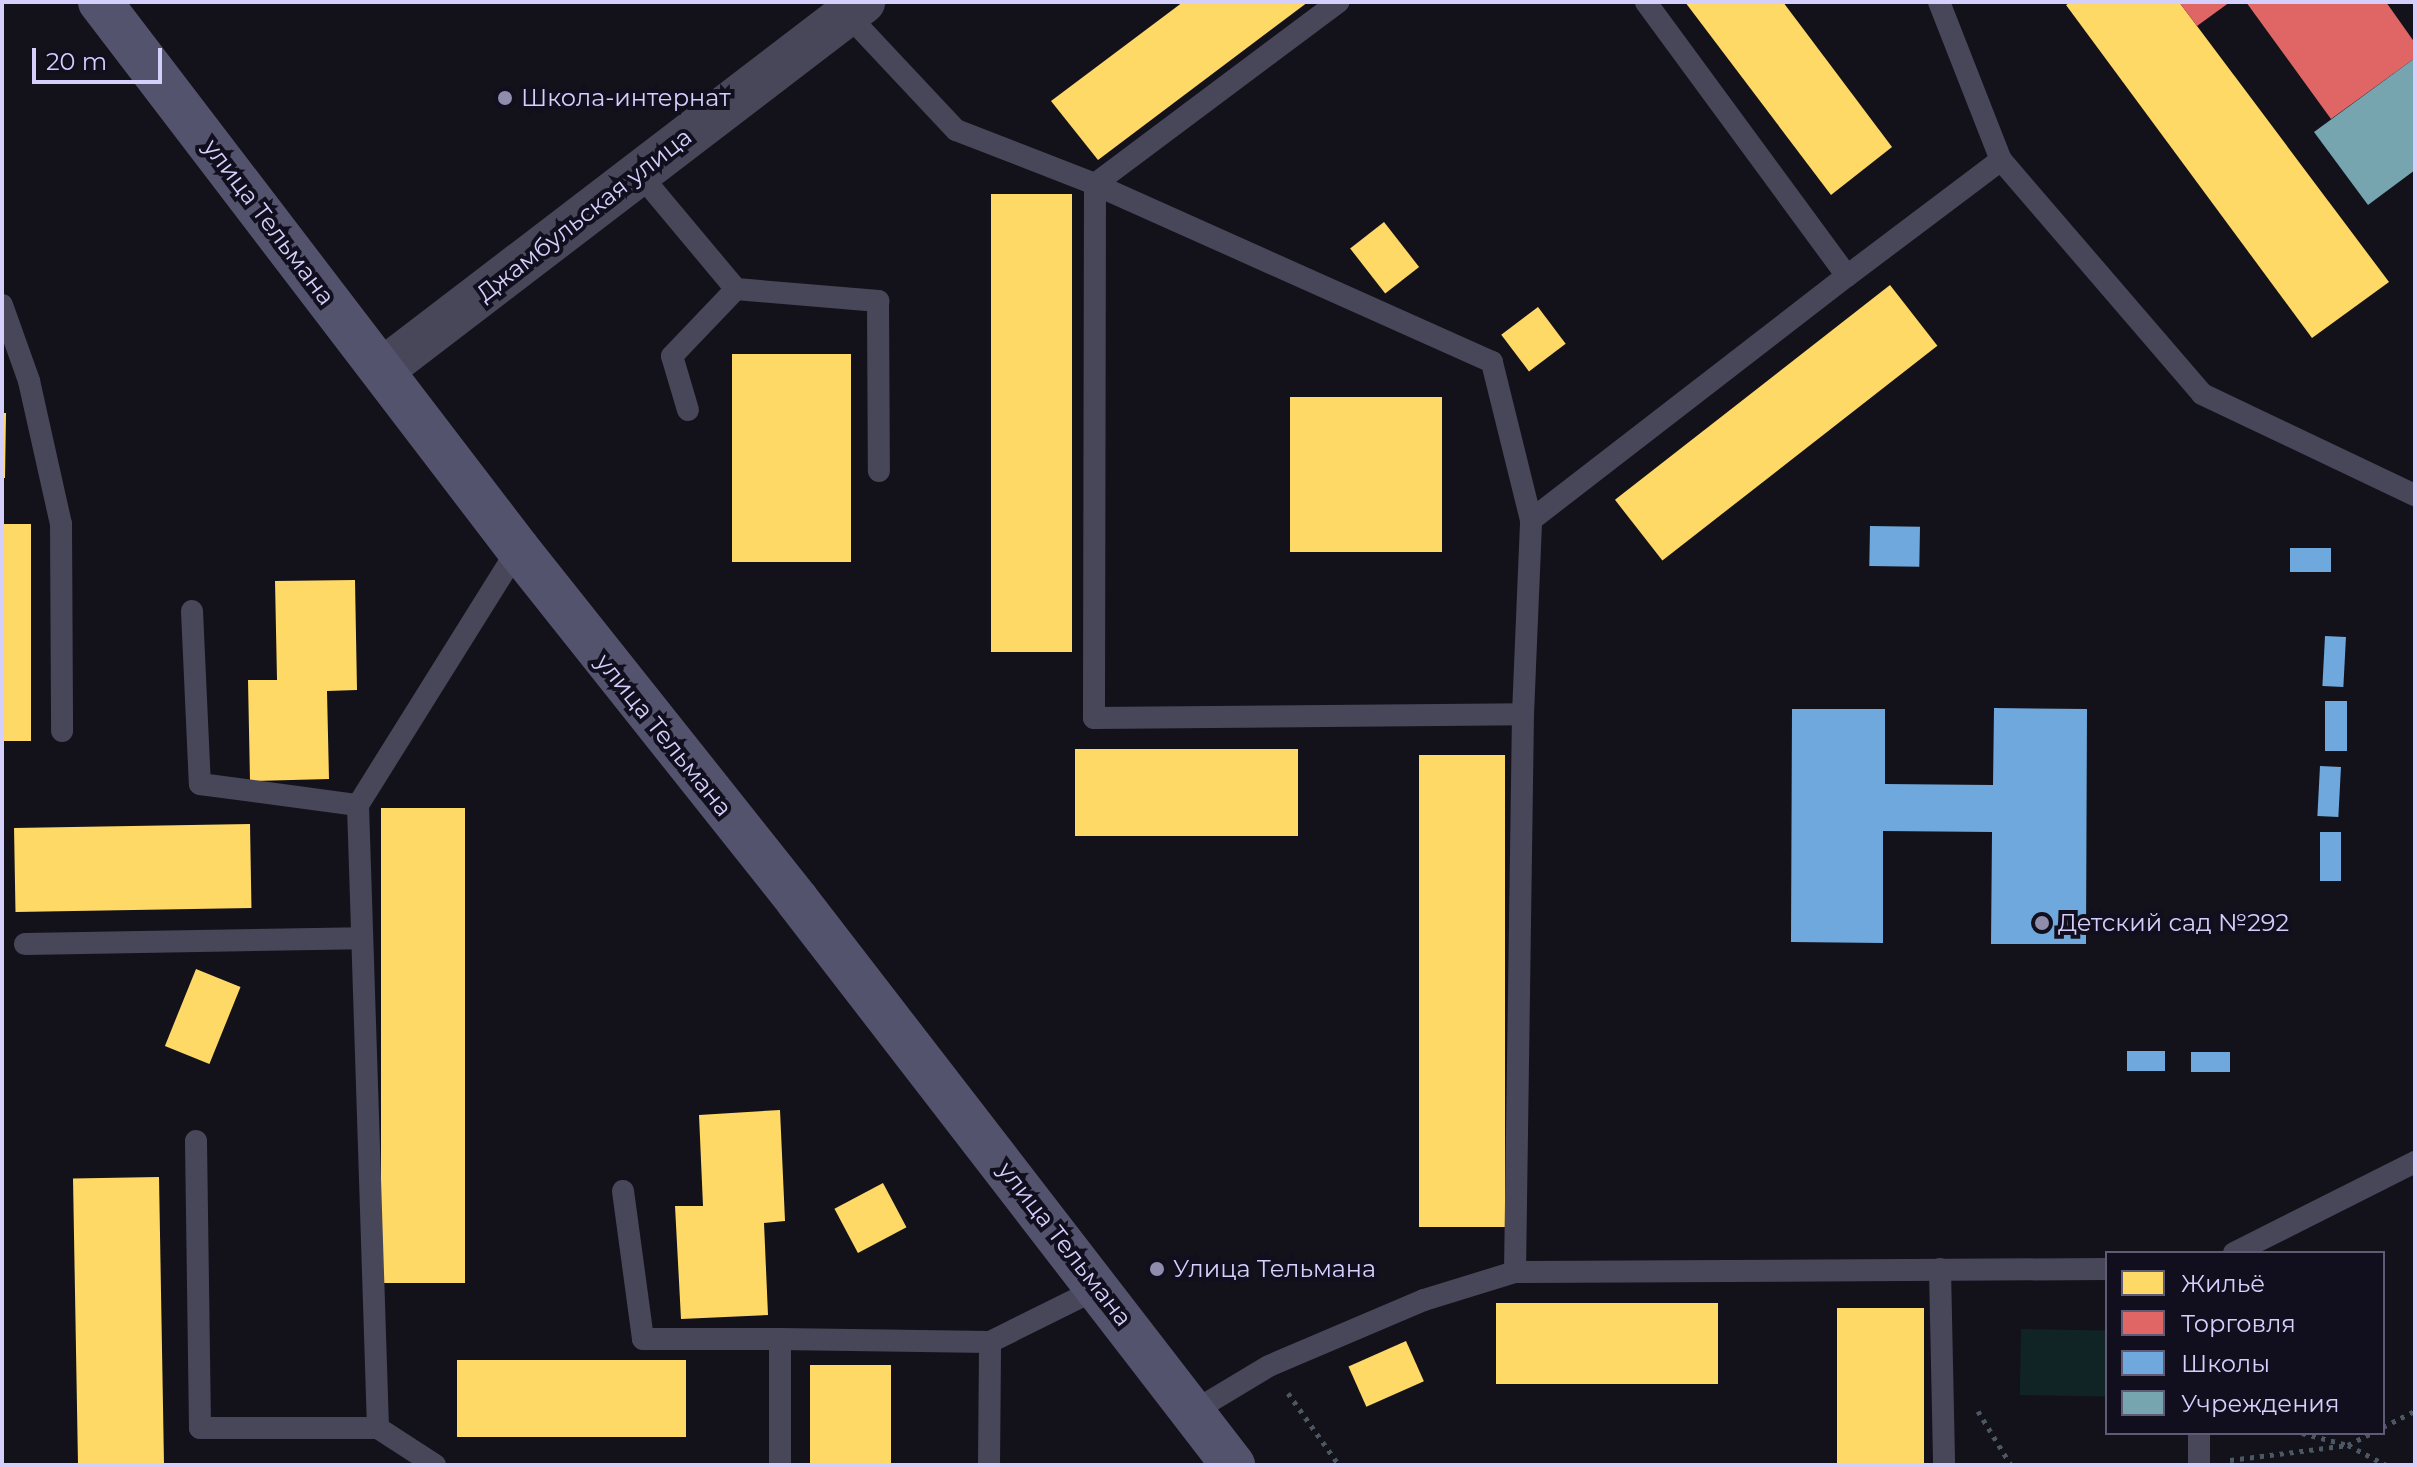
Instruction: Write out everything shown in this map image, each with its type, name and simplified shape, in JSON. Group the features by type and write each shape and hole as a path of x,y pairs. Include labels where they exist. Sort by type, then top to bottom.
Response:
{"main road":[{"name":"улица Тельмана","path":"100,2 518,549 1099,1288 1233,1465"}],"street":[{"name":"Джамбульская улица","path":"382,370 855,8"}],"lane":[{"path":"1095,184 1338,2"},
{"path":"1646,2 1847,276"},
{"path":"1939,2 2001,160 2202,394 2415,495"},
{"path":"855,8 956,130 1095,184 1492,362 1531,520 1523,714 1515,1272"},
{"path":"1531,520 2001,160"},
{"path":"638,172 736,289 878,301 879,471"},
{"path":"1095,184 1094,718 1523,714"},
{"path":"688,410 672,356 736,289"},
{"path":"2,305 29,381 61,524 62,731"},
{"path":"378,1428 358,805 518,549"},
{"path":"192,611 200,784 358,805"},
{"path":"25,944 360,938"},
{"path":"196,1141 200,1428 378,1428 435,1465"},
{"path":"2238,1251 2415,1162"},
{"path":"623,1191 643,1339 990,1342 1099,1288"},
{"path":"1940,1269 1944,1465"},
{"path":"1194,1411 1269,1366 1424,1300 1515,1272 2105,1269"},
{"path":"780,1339 780,1465"},
{"path":"989,1465 990,1342"},
{"path":"2199,1435 2199,1464"}],"path":[{"path":"1269,1366 1339,1465"},
{"path":"2385,1426 2415,1411"},
{"path":"2310,1435 2348,1445 2386,1465"},
{"path":"2199,1464 2348,1445 2368,1435"}],"green space":[{"path":"2021,1329 2105,1330 2105,1396 2020,1395"}],"building: Жильё":[{"path":"1183,2 1308,2 1098,160 1051,101"},
{"path":"1685,2 1783,2 1892,147 1831,195"},
{"path":"2071,2 2179,2 2389,282 2312,338 2066,5"},
{"path":"991,194 1072,194 1072,652 991,652"},
{"path":"1384,222 1419,267 1385,293 1350,248"},
{"path":"1890,285 1937,346 1662,561 1615,500"},
{"path":"1538,307 1566,344 1529,371 1501,335"},
{"path":"732,354 851,354 851,562 732,562"},
{"path":"1290,397 1442,397 1442,552 1290,552"},
{"path":"2,413 6,413 5,478 2,478"},
{"path":"2,524 31,524 31,741 2,741"},
{"path":"355,580 357,690 327,691 329,779 250,781 248,680 277,680 275,581"},
{"path":"1075,749 1298,749 1298,836 1075,836"},
{"path":"1419,755 1505,755 1505,1227 1419,1227"},
{"path":"381,808 465,808 465,1283 381,1283"},
{"path":"250,824 251,908 16,912 14,828"},
{"path":"196,969 241,987 209,1064 165,1046"},
{"path":"780,1110 785,1221 764,1223 768,1315 681,1319 675,1206 703,1206 699,1115"},
{"path":"159,1177 164,1465 78,1465 73,1179"},
{"path":"883,1183 906,1227 858,1253 834,1209"},
{"path":"1496,1303 1718,1303 1718,1384 1496,1384"},
{"path":"1837,1308 1924,1308 1924,1465 1837,1465"},
{"path":"1406,1341 1424,1381 1366,1407 1348,1367"},
{"path":"457,1360 686,1360 686,1437 457,1437"},
{"path":"810,1365 891,1365 891,1465 810,1465"}],"building: Торговля":[{"path":"2179,2 2230,2 2197,26"},
{"path":"2246,2 2386,2 2415,43 2415,58 2331,119"}],"building: Школы":[{"path":"1870,526 1920,527 1919,567 1869,566"},
{"path":"2290,548 2331,548 2331,572 2290,572"},
{"path":"2325,636 2346,637 2343,687 2322,686"},
{"path":"2325,701 2347,701 2347,751 2325,751"},
{"path":"1994,708 2087,709 2086,944 1991,944 1992,832 1883,831 1883,943 1791,942 1792,709 1885,709 1885,784 1993,785"},
{"path":"2320,766 2341,767 2338,817 2317,816"},
{"path":"2320,832 2341,832 2341,881 2320,881"},
{"path":"2127,1051 2165,1051 2165,1071 2127,1071"},
{"path":"2191,1052 2230,1052 2230,1072 2191,1072"}],"building: Учреждения":[{"path":"2415,58 2415,170 2368,205 2314,132"}],"place":[{"name":"Школа-интернат","path":"505,98"},
{"name":"Детский сад №292","path":"2042,923"},
{"name":"Улица Тельмана","path":"1157,1269"}]}
